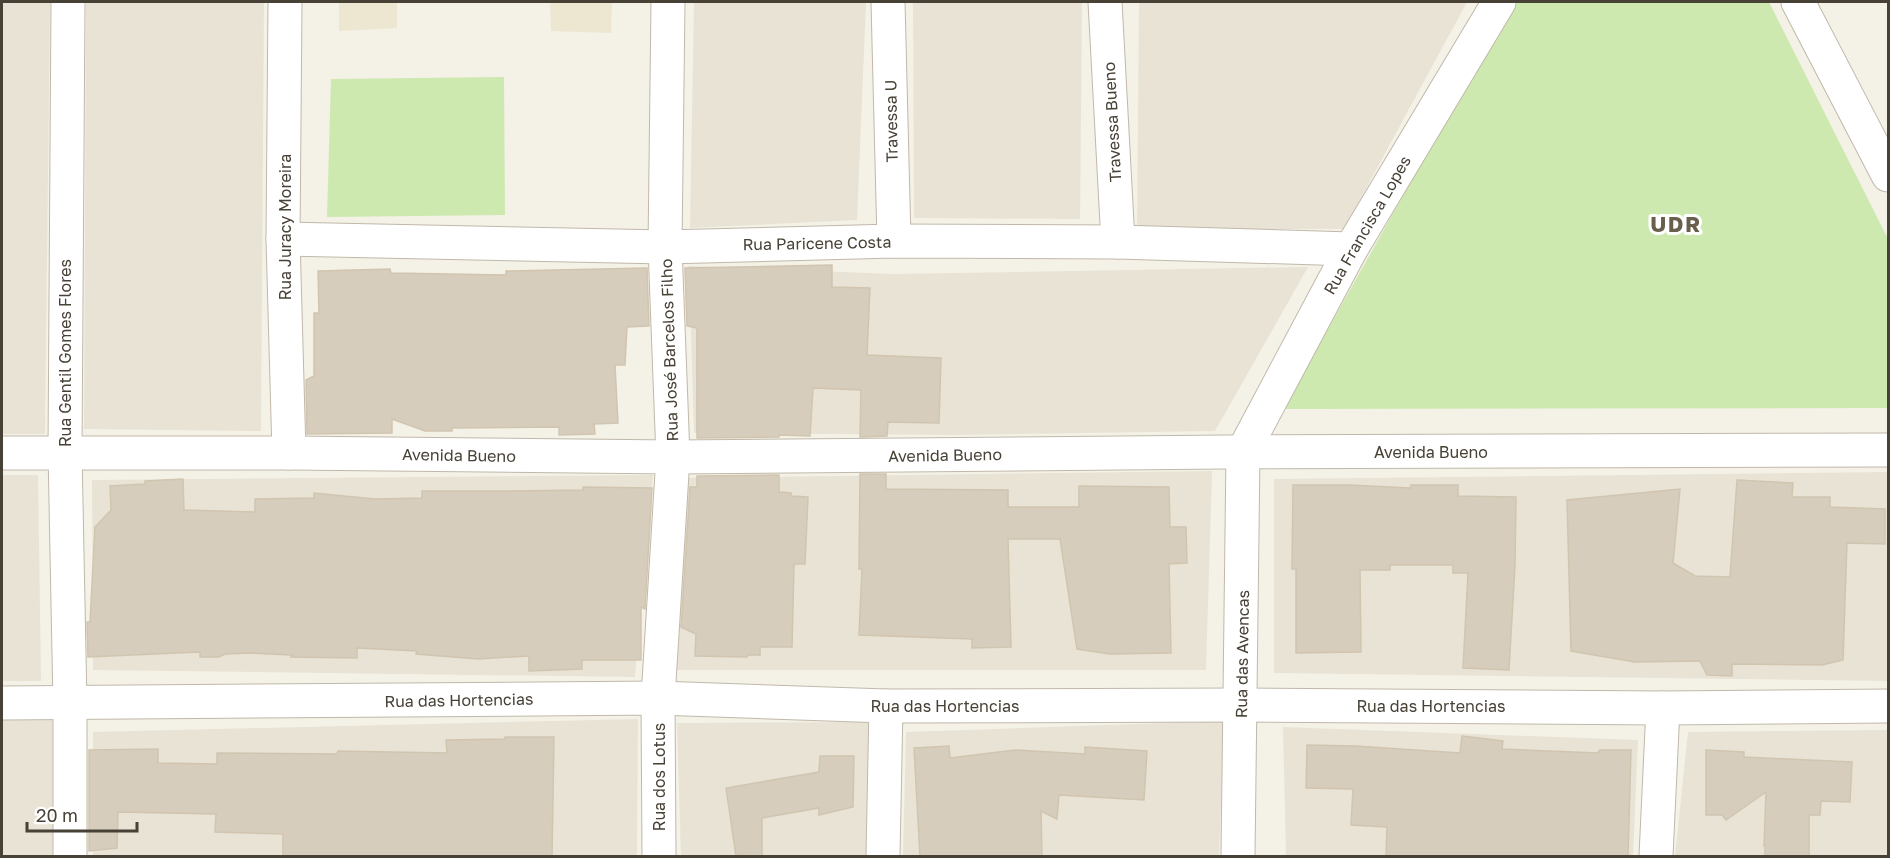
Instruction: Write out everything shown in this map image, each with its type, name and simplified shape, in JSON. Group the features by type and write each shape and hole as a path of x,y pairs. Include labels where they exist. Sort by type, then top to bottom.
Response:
{"street":[{"name":"Rua Gentil Gomes Flores","path":"68,2 65,452 70,704 70,856"},
{"name":"Rua Juracy Moreira","path":"285,2 283,239 289,453"},
{"name":"Rua José Barcelos Filho","path":"658,698 673,457 665,247 668,2"},
{"name":"Travessa U","path":"888,2 894,241"},
{"name":"Travessa Bueno","path":"1106,2 1118,242"},
{"name":"Rua Francisca Lopes","path":"1243,452 1351,249 1499,2"},
{"path":"1798,2 1888,175"},
{"name":"Rua Paricene Costa","path":"283,239 665,247 894,241 1118,242 1351,249"},
{"name":"Avenida Bueno","path":"2,453 673,457 1888,450"},
{"name":"Rua das Avencas","path":"1238,856 1243,452"},
{"name":"Rua das Hortencias","path":"2,703 658,698 886,706 1241,705 1663,708 1888,706"},
{"name":"Rua dos Lotus","path":"658,698 659,856"},
{"path":"883,856 886,706"},
{"path":"1656,856 1663,708"}],"shaded area":[{"path":"2,2 50,2 45,434 2,434"},
{"path":"86,2 264,2 261,431 84,429"},
{"path":"339,2 397,2 397,28 339,31"},
{"path":"550,2 612,2 611,33 551,31"},
{"path":"694,2 866,2 857,220 690,228"},
{"path":"913,2 1082,2 1080,219 914,218"},
{"path":"1139,2 1467,2 1344,229 1137,229"},
{"path":"689,266 892,274 1308,267 1215,431 957,435 694,433"},
{"path":"1212,471 1206,670 676,670 684,478"},
{"path":"1888,472 1888,681 1274,673 1274,479"},
{"path":"2,475 38,475 41,681 2,681"},
{"path":"653,475 635,677 93,670 92,480"},
{"path":"2,714 55,715 57,856 2,856"},
{"path":"638,719 637,856 93,856 93,732"},
{"path":"1224,721 1219,856 903,856 906,732"},
{"path":"871,722 867,856 681,856 677,723"},
{"path":"1283,727 1638,740 1633,856 1286,856"},
{"path":"1888,730 1888,856 1675,856 1688,732"}],"green space":[{"path":"1512,2 1769,2 1888,239 1888,408 1283,409"},
{"path":"504,77 505,215 327,217 331,79"}],"building":[{"path":"832,265 832,287 870,288 867,355 941,358 939,423 888,422 887,436 860,437 861,390 813,388 810,436 697,438 697,328 687,326 685,268"},
{"path":"647,268 649,326 627,327 625,365 615,365 618,423 594,424 595,434 559,435 559,427 452,428 452,431 425,431 392,419 392,433 307,434 306,380 314,376 314,313 319,313 318,271 390,269 391,273 506,275 506,271"},
{"path":"860,474 886,474 886,489 1008,490 1008,507 1079,507 1079,486 1169,487 1170,527 1186,527 1187,563 1169,564 1171,653 1110,654 1077,649 1060,539 1008,539 1011,647 972,648 972,639 859,635 862,569 859,569"},
{"path":"779,475 779,492 791,493 791,496 808,497 805,564 794,564 792,647 760,647 760,655 748,655 747,657 695,656 696,634 681,627 690,487 697,487 697,476"},
{"path":"183,479 184,510 255,512 255,499 314,498 314,493 375,499 422,498 422,491 583,490 583,487 652,488 645,609 641,607 641,660 582,660 582,669 529,671 529,656 478,659 416,654 417,651 357,648 357,658 291,657 292,655 250,653 200,657 200,652 88,657 87,622 90,622 95,527 111,510 110,486"},
{"path":"1737,480 1793,483 1792,497 1830,497 1830,507 1885,509 1885,544 1847,543 1843,660 1822,665 1732,664 1732,676 1707,675 1700,661 1635,662 1571,651 1567,500 1680,489 1673,563 1695,576 1730,577"},
{"path":"1293,485 1411,488 1411,485 1458,485 1458,496 1516,497 1509,670 1463,668 1468,573 1453,573 1453,565 1390,565 1390,570 1360,570 1361,652 1296,653 1296,569 1292,569"},
{"path":"1462,736 1503,741 1502,749 1598,753 1600,750 1631,750 1628,856 1386,856 1387,827 1351,825 1353,789 1306,788 1307,745 1460,753"},
{"path":"505,737 554,737 552,856 283,856 283,834 215,832 216,814 118,812 117,848 89,851 89,750 158,749 158,763 217,764 217,753 337,754 338,751 447,753 446,740 505,739"},
{"path":"949,746 950,758 1015,750 1085,754 1085,747 1147,751 1144,800 1059,795 1057,819 1041,811 1042,856 920,856 914,748"},
{"path":"1706,750 1744,752 1744,757 1852,762 1850,802 1821,801 1820,815 1809,815 1809,856 1765,856 1766,792 1726,820 1722,815 1706,815"},
{"path":"820,756 854,756 853,807 819,815 819,808 762,818 762,856 736,856 726,788 819,772"}],"district":[{"name":"UDR","path":"1676,223"}]}
